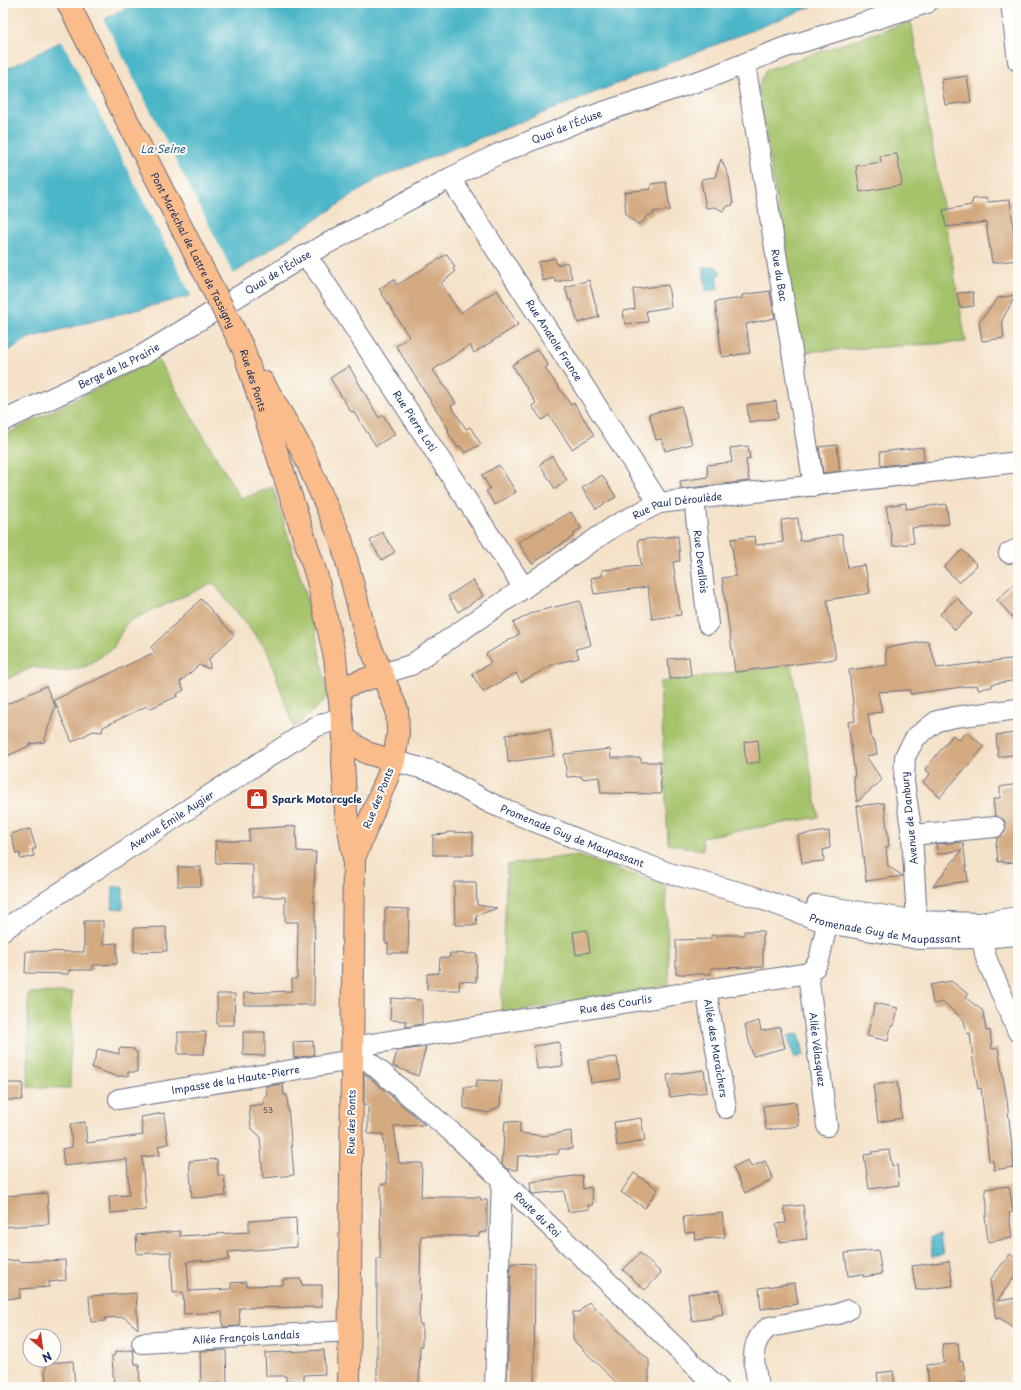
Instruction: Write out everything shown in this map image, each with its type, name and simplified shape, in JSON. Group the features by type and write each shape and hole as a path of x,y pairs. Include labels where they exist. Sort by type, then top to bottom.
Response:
{"main road":[{"name":"Pont Maréchal de Lattre de Tassigny","path":"68,3 243,348"},
{"name":"Rue des Ponts","path":"243,348 302,448 341,538 366,636 397,710 398,733 394,761 354,858"},
{"name":"Rue des Ponts","path":"243,348 317,577 340,688 346,812 354,858 349,1387"},
{"path":"340,688 382,674"},
{"path":"343,727 367,753 394,761"}],"street":[{"name":"Quai de l'Écluse","path":"228,302 304,256 498,154 600,113 745,64 783,48 927,3"},
{"path":"1011,3 1018,61"},
{"name":"Rue du Bac","path":"745,64 814,486"},
{"name":"Rue Anatole France","path":"450,178 659,503"},
{"name":"Rue Pierre Loti","path":"304,256 316,268 524,588"},
{"name":"Berge de la Prairie","path":"3,421 141,356 228,302"},
{"name":"Rue Paul Déroulède","path":"382,674 411,665 616,525 659,503 1018,462"},
{"name":"Rue Devallois","path":"694,500 708,624"},
{"name":"Avenue de Danbury","path":"918,930 912,835 903,768 905,756 916,737 937,721 955,717 1018,709"},
{"name":"Avenue Émile Augier","path":"3,930 315,727 343,727"},
{"name":"Promenade Guy de Maupassant","path":"394,761 432,772 490,803 669,873 829,915 918,930 980,930 1018,935"},
{"path":"912,835 995,827"},
{"path":"808,973 815,968 819,960 829,915"},
{"name":"Promenade Guy de Maupassant","path":"980,930 1018,917"},
{"path":"980,930 986,958 1018,1032"},
{"name":"Rue des Courlis","path":"352,1053 706,989 808,973"},
{"name":"Allée Vélasquez","path":"808,973 827,1126"},
{"name":"Allée des Maraîchers","path":"706,989 726,1108"},
{"name":"Impasse de la Haute-Pierre","path":"119,1099 352,1053"},
{"name":"Route du Roi","path":"352,1053 454,1134 717,1387"},
{"path":"495,1387 502,1179"},
{"path":"758,1387 754,1349 761,1333 769,1327 838,1314 848,1310"},
{"name":"Allée François Landais","path":"142,1343 349,1331"}],"green space":[{"path":"911,21 966,342 801,352 758,87 766,70"},
{"path":"157,358 241,499 273,487 312,615 328,697 294,728 267,650 213,583 127,622 113,648 87,666 60,672 33,667 3,681 3,436"},
{"path":"791,665 819,817 702,837 703,850 668,844 660,682"},
{"path":"576,855 666,886 669,985 501,1014 507,865"},
{"path":"72,992 70,1088 28,1087 28,993"}],"water":[{"name":"La Seine","path":"136,3 821,3 379,178 233,274 189,296 29,338 3,354 3,71"},
{"path":"715,266 721,272 717,278 718,289 706,291 703,268"},
{"path":"113,887 123,887 123,909 112,908"},
{"path":"799,1033 804,1055 794,1058 788,1036"},
{"path":"940,1235 943,1255 932,1257 930,1237"}],"pier":[{"path":"103,18 235,276 192,297 61,39"}],"building":[{"path":"967,76 971,102 945,105 941,80"},
{"path":"897,154 902,185 860,192 856,166 881,162 880,156"},
{"path":"721,159 729,177 733,205 728,206 723,211 715,207 706,208 701,182 702,179 715,177"},
{"path":"666,182 670,210 653,212 654,214 647,216 643,222 637,224 626,215 624,192 651,189 651,184"},
{"path":"987,198 988,202 1010,200 1017,260 992,263 986,222 946,227 943,210 971,205 973,199"},
{"path":"447,254 455,267 453,268 455,272 441,283 460,313 497,290 518,325 474,353 470,345 433,370 456,403 451,406 466,429 470,427 481,444 465,453 460,446 458,448 447,431 449,430 396,346 409,337 379,289 394,279 397,285"},
{"path":"555,258 557,265 567,262 572,278 556,282 554,278 543,281 538,262"},
{"path":"589,280 599,317 578,323 571,300 569,300 565,287"},
{"path":"668,285 671,307 646,311 648,322 625,324 623,311 635,309 633,289"},
{"path":"770,291 775,318 746,324 750,353 722,357 715,302 742,298 742,295"},
{"path":"973,292 974,306 960,308 957,293"},
{"path":"1016,295 1002,320 1004,338 982,341 979,322 998,298"},
{"path":"538,349 548,366 545,368 571,405 574,403 594,435 572,449 549,415 542,420 532,406 536,403 512,365"},
{"path":"349,366 379,418 383,415 395,434 376,446 353,411 351,412 330,378"},
{"path":"776,401 778,418 749,422 747,405"},
{"path":"681,406 692,444 665,451 662,439 656,440 649,414"},
{"path":"837,445 840,471 823,473 819,447"},
{"path":"748,446 750,459 746,460 749,481 681,489 680,481 708,477 707,465 732,462 730,448"},
{"path":"923,447 924,461 881,466 880,452"},
{"path":"552,456 567,480 555,489 540,464"},
{"path":"499,465 516,492 495,505 486,491 490,489 482,475"},
{"path":"602,475 616,497 596,509 582,488"},
{"path":"906,503 906,509 946,504 949,524 912,528 914,543 893,546 886,506"},
{"path":"571,512 581,528 574,533 575,535 532,564 518,542"},
{"path":"798,518 800,541 842,534 848,568 865,565 870,593 827,600 836,659 735,672 722,578 736,576 731,539 755,536 756,545 783,542 781,520"},
{"path":"382,532 395,552 382,560 370,541"},
{"path":"678,536 680,561 673,562 681,615 652,619 648,587 594,594 591,578 602,576 602,570 641,566 638,540"},
{"path":"962,550 977,565 959,583 944,567"},
{"path":"473,580 483,596 458,612 448,596"},
{"path":"1018,581 1018,623 997,600"},
{"path":"957,598 972,614 955,630 940,614"},
{"path":"201,599 234,635 209,659 210,669 199,665 180,682 184,690 177,694 178,696 149,709 147,706 103,727 102,732 93,731 72,742 54,700 155,652 151,647"},
{"path":"580,601 591,645 576,649 579,658 554,664 521,682 516,673 483,692 472,674 491,663 486,654 519,634 513,623 534,612"},
{"path":"928,641 937,668 1018,658 1018,680 992,684 992,687 978,689 977,685 910,694 910,690 878,692 882,712 868,714 872,741 875,741 877,754 866,756 882,780 857,802 848,722 855,721 849,670 887,665 885,648"},
{"path":"689,657 691,676 670,679 668,659"},
{"path":"46,686 55,706 44,742 30,744 29,746 3,758 3,706"},
{"path":"550,729 554,756 508,762 506,735"},
{"path":"967,732 984,747 940,797 923,782 930,774 925,769 953,735 959,740"},
{"path":"1018,733 1018,754 998,757 996,735"},
{"path":"758,740 760,762 746,764 744,742"},
{"path":"610,749 611,758 641,758 641,762 660,762 661,794 601,793 599,777 582,779 581,776 567,777 564,754"},
{"path":"1018,784 1018,862 998,862 996,842 997,838 1005,832 1006,826 1004,820 995,816 993,799 1000,798 1000,787"},
{"path":"884,803 889,846 886,847 888,866 903,876 866,881 857,806"},
{"path":"296,826 297,851 316,852 313,902 315,902 314,1005 244,1005 244,993 292,991 292,979 297,979 298,922 285,922 285,897 253,897 253,864 216,863 215,841 249,841 249,829"},
{"path":"30,829 36,849 32,849 34,856 21,859 19,853 16,854 11,834"},
{"path":"829,831 830,848 823,850 824,861 802,863 798,835"},
{"path":"447,832 473,833 473,855 433,855 433,835 446,834"},
{"path":"963,842 968,881 933,886 962,850 938,854 936,844"},
{"path":"178,867 201,867 201,886 178,886"},
{"path":"454,882 476,882 477,905 497,908 476,916 477,925 455,925"},
{"path":"385,908 409,909 408,953 388,953 388,943 385,943"},
{"path":"84,921 103,921 103,944 117,943 117,964 93,965 93,970 69,970 69,974 25,973 26,951 84,952"},
{"path":"166,927 167,951 134,952 134,928"},
{"path":"587,930 590,952 576,955 573,932"},
{"path":"744,931 763,931 763,967 711,968 711,974 676,974 676,940 711,939 711,935 744,935"},
{"path":"450,953 477,954 476,982 460,981 459,990 427,990 427,974 439,973 440,958 449,958"},
{"path":"951,981 968,994 966,998 983,1011 986,1031 990,1030 992,1049 998,1048 1007,1100 1014,1167 994,1170 993,1161 989,1161 981,1088 978,1089 970,1033 967,1034 964,1020 943,1002 933,1004 930,985"},
{"path":"217,994 235,994 234,1025 217,1025"},
{"path":"391,998 422,1000 422,1024 406,1027 406,1021 390,1020"},
{"path":"875,1003 898,1008 894,1026 891,1026 888,1041 867,1036"},
{"path":"759,1021 761,1031 780,1027 785,1048 753,1056 745,1025"},
{"path":"178,1032 206,1032 204,1054 178,1054"},
{"path":"243,1032 265,1032 265,1056 243,1055"},
{"path":"313,1041 314,1055 294,1058 293,1042"},
{"path":"559,1042 563,1066 537,1069 534,1046"},
{"path":"426,1047 418,1076 393,1066 397,1051"},
{"path":"119,1048 134,1049 134,1051 137,1052 137,1072 128,1072 128,1076 116,1076 92,1068 98,1049 119,1054"},
{"path":"617,1057 620,1079 591,1083 588,1060"},
{"path":"704,1070 707,1092 670,1097 667,1075"},
{"path":"364,1073 425,1125 394,1126 399,1163 422,1163 421,1197 480,1197 481,1200 487,1200 487,1232 479,1233 479,1236 421,1236 419,1324 422,1324 422,1346 420,1346 419,1387 377,1387 377,1259 380,1259 381,1184 387,1184 383,1134 368,1134 368,1105 364,1105"},
{"path":"477,1080 502,1081 500,1106 488,1113 464,1108 464,1087 476,1087"},
{"path":"897,1082 902,1118 878,1122 873,1085"},
{"path":"3,1083 23,1083 22,1100 3,1100"},
{"path":"283,1084 284,1095 287,1095 294,1175 263,1178 260,1136 251,1128 249,1106 264,1104 264,1097 267,1097 266,1086"},
{"path":"796,1102 799,1126 766,1130 763,1106"},
{"path":"164,1113 168,1144 158,1146 160,1155 142,1157 146,1210 110,1213 109,1196 129,1195 127,1159 64,1166 62,1149 72,1147 70,1124 85,1122 87,1143 143,1135 141,1117"},
{"path":"641,1118 645,1141 617,1146 614,1122"},
{"path":"505,1121 520,1122 520,1133 544,1136 571,1131 572,1149 559,1149 558,1154 518,1156 517,1170 507,1169 502,1164"},
{"path":"889,1150 892,1166 897,1165 899,1185 869,1189 864,1155 872,1154 872,1152"},
{"path":"217,1159 218,1175 224,1175 226,1196 192,1198 189,1161"},
{"path":"748,1160 751,1167 765,1161 773,1179 745,1193 733,1167"},
{"path":"634,1173 658,1189 645,1208 621,1192"},
{"path":"582,1175 583,1189 591,1187 593,1205 588,1205 589,1209 568,1212 564,1191 533,1194 531,1192 530,1182"},
{"path":"1009,1186 1013,1212 1009,1213 1012,1238 988,1242 985,1216 987,1216 987,1205 985,1189"},
{"path":"47,1193 49,1224 3,1227 3,1196"},
{"path":"803,1205 807,1239 779,1242 776,1224 786,1223 784,1207"},
{"path":"722,1213 725,1237 695,1240 694,1232 685,1233 683,1217"},
{"path":"296,1218 297,1247 228,1252 229,1260 187,1262 189,1291 231,1289 231,1283 246,1282 246,1286 283,1285 283,1279 301,1279 302,1285 322,1285 322,1307 239,1308 240,1326 223,1327 222,1312 184,1314 183,1292 173,1293 171,1252 137,1254 136,1235 180,1231 180,1236 249,1232 249,1221"},
{"path":"878,1250 882,1274 863,1277 863,1274 848,1276 845,1253"},
{"path":"640,1253 661,1273 645,1290 623,1270"},
{"path":"1010,1254 1018,1260 1018,1272 997,1301 1018,1298 1018,1331 1000,1318 996,1319 990,1280"},
{"path":"18,1260 18,1262 65,1260 66,1280 49,1282 49,1287 20,1289 20,1298 3,1299 3,1261"},
{"path":"949,1261 953,1286 916,1290 912,1266"},
{"path":"511,1263 535,1264 534,1387 507,1387"},
{"path":"795,1283 798,1304 761,1309 759,1288"},
{"path":"719,1290 723,1314 712,1316 712,1318 692,1321 688,1294"},
{"path":"136,1293 138,1329 124,1317 105,1318 105,1321 91,1322 89,1296"},
{"path":"589,1302 649,1360 649,1387 621,1387 573,1340 573,1312 579,1312"},
{"path":"958,1343 960,1362 963,1361 966,1382 946,1385 946,1387 929,1387 927,1365 944,1363 942,1344"},
{"path":"133,1350 135,1364 139,1364 140,1387 114,1387 112,1356 115,1355 115,1352"},
{"path":"226,1350 227,1383 201,1384 200,1351"},
{"path":"324,1350 325,1374 304,1375 304,1381 286,1381 286,1376 266,1376 265,1353"},
{"path":"73,1361 75,1387 46,1387 46,1368 62,1368 62,1362"},
{"path":"893,1371 895,1387 879,1387 877,1373"}],"place":[{"name":"Spark Motorcycle","path":"257,799"}]}
